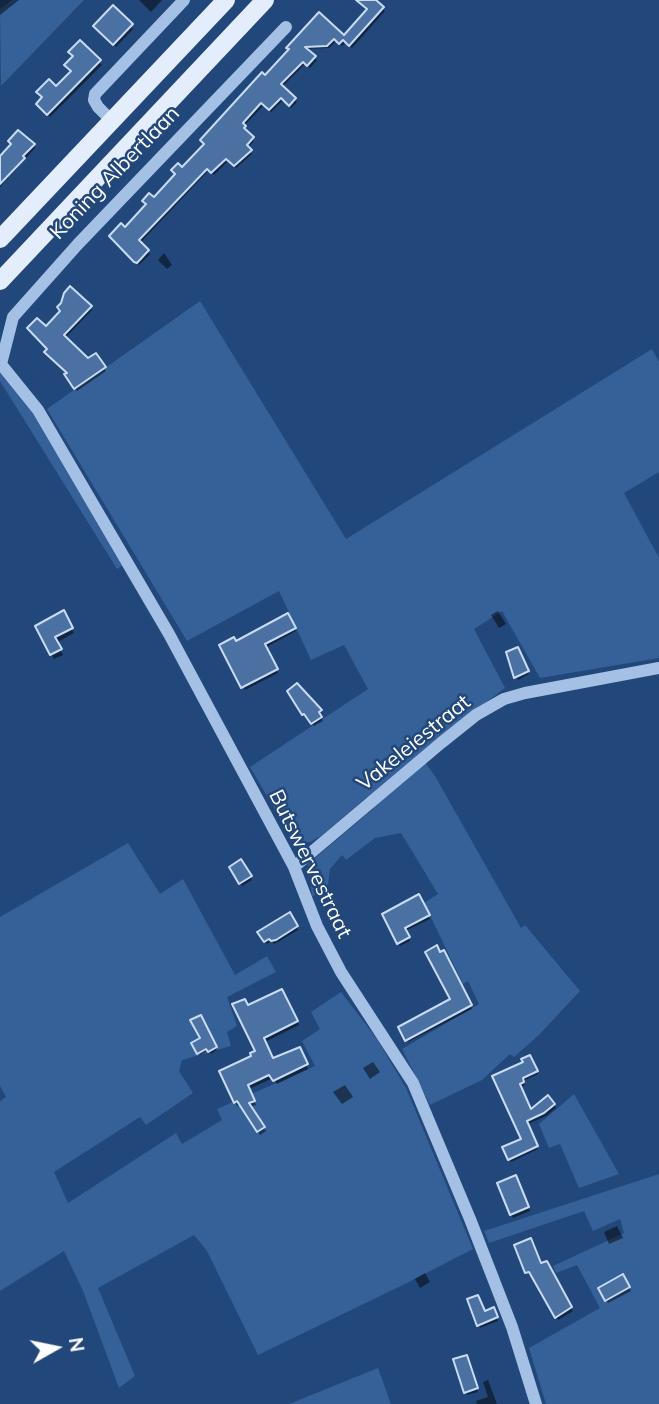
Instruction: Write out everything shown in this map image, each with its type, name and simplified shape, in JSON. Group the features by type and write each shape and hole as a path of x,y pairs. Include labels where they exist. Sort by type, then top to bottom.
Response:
{"main road":[{"name":"Koning Albertlaan","path":"0,239 226,0"},
{"name":"Koning Albertlaan","path":"0,281 265,0"}],"street":[{"name":"Koning Albertlaan","path":"112,121 98,107 94,94 184,0"},
{"name":"Koning Albertlaan","path":"0,363 13,317 78,244 286,27"},
{"name":"Butswervestraat","path":"0,363 38,410 169,634 294,867 317,926 341,972 413,1083 512,1326 536,1404"},
{"name":"Vakeleiestraat","path":"294,867 441,743 476,715 503,699 659,668"}],"shaded area":[{"path":"12,0 84,0 1,86 0,9"},
{"path":"200,301 346,539 652,349 659,362 659,472 624,493 659,558 659,658 540,678 502,611 474,629 505,688 419,754 435,776 521,928 525,925 580,991 539,1035 514,1057 510,1054 482,1080 430,1105 402,1049 479,1004 468,981 463,984 424,903 438,894 401,833 375,838 346,860 342,855 330,869 327,893 312,896 308,864 374,808 367,797 321,836 310,842 302,842 291,837 250,767 368,689 344,645 311,660 279,591 187,641 47,409"},
{"path":"0,373 33,413 122,566 117,569 0,381"},
{"path":"128,843 160,894 183,879 235,975 267,956 276,972 227,997 237,1026 227,1032 231,1046 182,1060 179,1071 193,1093 146,1125 140,1117 54,1172 68,1203 176,1133 182,1144 222,1120 217,1109 315,1066 302,1041 320,1029 311,1012 341,992 377,1039 406,1088 473,1249 258,1355 207,1251 194,1235 98,1288 135,1376 119,1388 83,1291 64,1251 0,1291 0,1101 6,1097 0,1086 0,917"},
{"path":"574,1094 619,1174 579,1188 560,1144 549,1148 539,1124"},
{"path":"659,1174 659,1404 546,1404 529,1348 600,1308 577,1265 556,1273 553,1266 624,1233 620,1219 593,1231 584,1211 489,1243 484,1231"},
{"path":"378,1368 391,1404 289,1404"}],"building":[{"path":"356,0 376,0 384,7 349,46 343,40 339,44 334,39 327,46 305,47 316,56 307,66 303,62 281,84 296,98 289,106 281,98 269,110 261,103 243,123 246,126 244,128 254,137 247,145 252,150 234,166 226,159 211,173 207,169 139,240 149,250 137,263 134,262 109,236 121,223 125,227 146,204 142,201 149,193 154,197 175,174 171,170 178,163 182,167 204,144 200,140 262,72 265,75 319,12 344,35 367,9"},
{"path":"113,5 133,24 113,45 93,26"},
{"path":"80,40 101,60 47,115 36,104 42,97 36,92 49,79 56,86 71,71 64,65 73,56 68,52"},
{"path":"18,130 35,144 0,184 0,156 11,144 8,141"},
{"path":"70,286 92,306 64,335 88,358 96,353 106,367 74,389 64,374 67,373 44,352 47,349 27,328 37,318 46,326 60,311 57,307"},
{"path":"64,610 73,628 55,637 62,649 50,655 35,626"},
{"path":"288,613 296,628 265,644 278,669 241,688 219,645 234,637 236,641"},
{"path":"518,647 529,671 514,678 506,652"},
{"path":"297,683 322,710 319,712 322,717 311,724 287,691"},
{"path":"241,859 252,876 239,884 229,867"},
{"path":"419,894 430,915 405,928 410,937 397,944 382,914"},
{"path":"290,912 298,926 276,940 269,939 264,942 257,932"},
{"path":"437,945 440,952 444,950 472,1005 405,1041 398,1027 450,999 425,952"},
{"path":"282,989 298,1021 264,1038 273,1058 300,1047 308,1064 273,1081 269,1075 248,1085 255,1101 249,1103 265,1127 257,1132 237,1101 234,1103 219,1071 251,1056 250,1053 255,1051 232,1004 245,999 248,1005"},
{"path":"201,1015 217,1047 197,1054 191,1043 200,1038 190,1020"},
{"path":"530,1055 538,1071 523,1078 524,1082 520,1084 531,1109 548,1095 555,1104 527,1121 538,1146 508,1160 502,1147 521,1139 492,1076 523,1062 521,1059"},
{"path":"516,1175 529,1207 510,1215 497,1183"},
{"path":"531,1238 541,1263 547,1261 572,1307 555,1318 529,1272 525,1273 514,1245"},
{"path":"623,1274 630,1287 605,1301 598,1288"},
{"path":"478,1295 485,1311 494,1307 498,1317 477,1326 467,1299"},
{"path":"467,1355 478,1388 464,1393 453,1359"}]}
